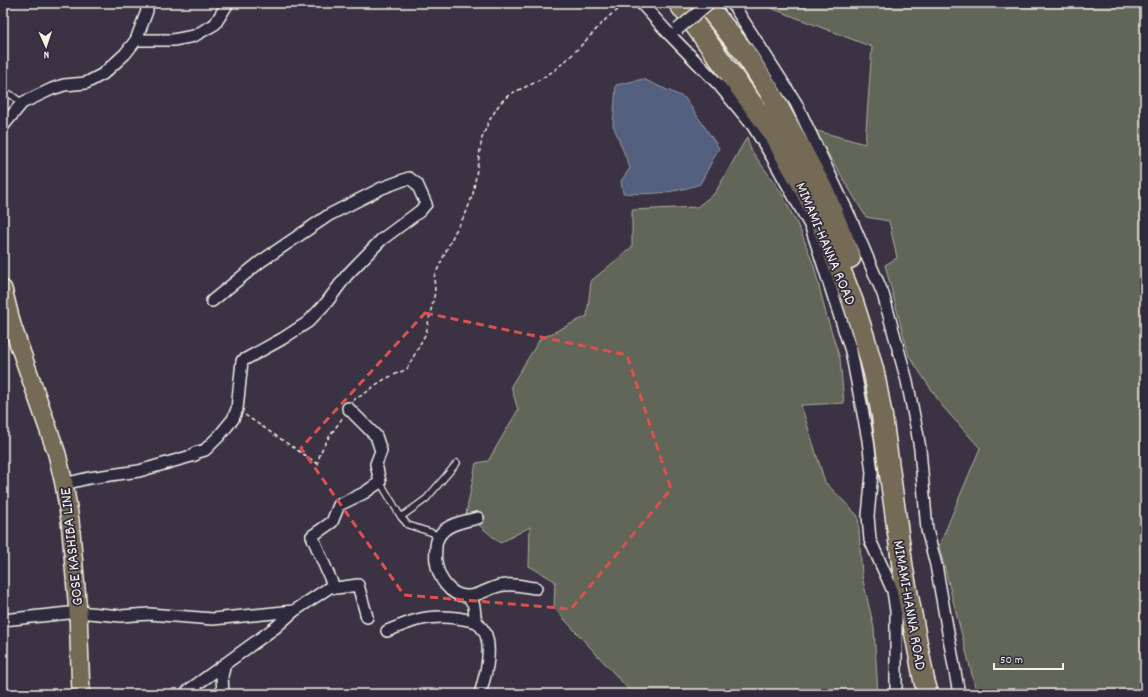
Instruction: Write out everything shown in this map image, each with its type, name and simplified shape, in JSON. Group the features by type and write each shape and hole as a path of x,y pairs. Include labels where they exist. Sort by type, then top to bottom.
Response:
{"highway":[{"path":"669,3 707,41"},
{"name":"MIMAMI-HANNA ROAD","path":"679,3 770,128 804,188 853,302 874,374 882,416 903,570 926,687"},
{"name":"MIMAMI-HANNA ROAD","path":"705,3 744,52 770,92 825,194 858,278 877,346 881,370 896,516"}],"main road":[{"name":"GOSE KASHIBA LINE","path":"3,289 12,325 57,454 64,484 70,520 78,612 81,694"}],"street":[{"path":"3,126 22,103 52,89 64,85 86,83 103,74 125,54 136,40 147,12 146,3"},
{"path":"136,40 173,40 194,36 215,24 228,3"},
{"path":"641,3 674,32 753,126 811,227 851,351 868,440 872,473 868,516 870,540 893,591 896,612 896,694"},
{"path":"674,32 709,3"},
{"path":"732,3 796,103 851,219 883,294 907,381 917,431 921,456 927,530 936,565 959,694"},
{"path":"64,484 89,478 139,471 194,455 205,450 233,419 237,409 242,361 282,339 308,322 327,302 347,275 381,240 420,211 426,204 417,184 409,178 382,188 329,215 260,262 212,301"},
{"path":"348,408 376,436 381,451 376,464 380,482 364,493 339,505 332,522 312,536 332,585 336,588 358,585 367,617"},
{"path":"478,518 458,523 446,529 437,539 436,560 438,572 449,590 459,595 468,596 505,585 536,588"},
{"path":"185,694 276,627 294,611 332,585"},
{"path":"468,596 474,606 474,614 477,622 486,635 488,645 488,665 480,694"},
{"path":"3,620 78,612 121,616 149,614 213,619 294,611"},
{"path":"387,631 419,620 438,618 458,618 477,622"},
{"path":"223,694 222,676 225,664"}],"lane":[{"path":"3,94 10,94 22,103"},
{"path":"401,518 426,499 457,463"},
{"path":"380,482 401,518 408,525 433,533 437,539"}],"path":[{"path":"237,409 318,465 318,458 323,448 352,402 377,384 407,370 426,333 435,292 434,277 455,232 466,213 473,194 482,138 489,121 500,103 510,94 534,83 555,70 608,18 618,10 633,3"}],"highlighted area":[{"path":"425,313 627,355 671,489 571,609 404,595 301,448"}],"green space":[{"path":"758,3 1145,3 1145,694 977,694 939,546 980,448 943,407 909,356 885,265 897,258 889,221 866,217 814,130 865,144 872,47"},
{"path":"747,137 751,150 781,192 801,232 814,266 826,314 840,359 844,403 801,405 825,482 858,516 862,576 874,628 878,694 633,694 554,608 555,581 529,566 530,527 500,543 466,514 476,463 488,461 518,410 511,386 540,339 587,316 591,281 632,247 632,210 697,207 715,193"}],"water":[{"path":"643,79 685,98 719,148 700,184 662,193 623,193 621,181 630,168 613,125 616,85"}]}
